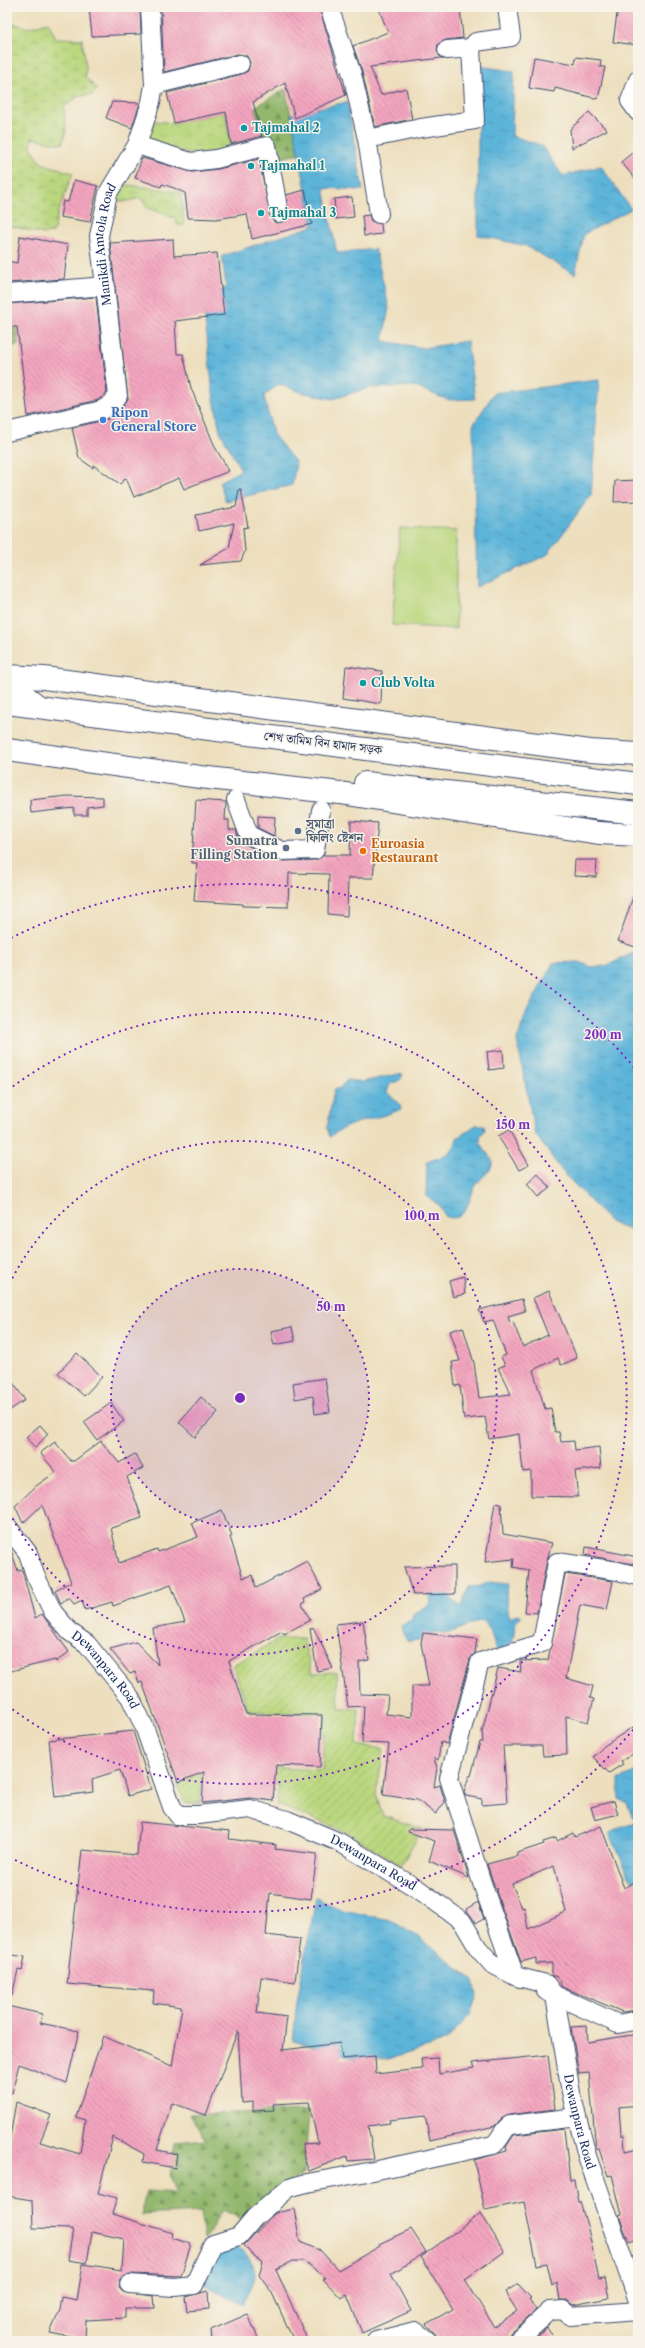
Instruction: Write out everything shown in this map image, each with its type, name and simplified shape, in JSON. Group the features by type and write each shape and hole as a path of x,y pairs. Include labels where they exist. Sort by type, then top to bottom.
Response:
{"main road":[{"path":"7,676 44,678 590,751 638,754"},
{"name":"শেখ তামিম বিন হামাদ সড়ক","path":"7,703 638,784"},
{"path":"7,736 286,774 638,813"},
{"path":"7,750 200,778 340,793 599,833 638,835"}],"street":[{"name":"Manikdi Amtola Road","path":"7,432 102,410 111,404 118,396 99,236 102,214 108,193 137,145 152,102 154,85 150,7"},
{"path":"329,7 352,74 367,140 379,214"},
{"path":"367,140 421,128 475,120 471,48 476,42 511,37 507,7"},
{"path":"447,50 471,48"},
{"path":"154,85 240,64"},
{"path":"638,80 630,101 638,112"},
{"path":"137,145 191,162 216,159 267,146 279,213"},
{"path":"7,294 106,286"},
{"path":"7,680 44,708"},
{"path":"236,800 249,835 282,851 315,850 321,810"},
{"name":"Dewanpara Road","path":"7,1526 28,1553 35,1575 53,1612 70,1632 87,1644 130,1697 144,1726 172,1807 178,1815 198,1815 250,1808 287,1820 339,1842 418,1889 462,1921 478,1948 492,1964 515,1976"},
{"path":"638,1576 618,1571 557,1562 542,1642 480,1662 450,1778 482,1884 515,1976 618,2024 638,2020"},
{"name":"Dewanpara Road","path":"554,1994 577,2117 587,2156 638,2301"},
{"path":"129,2284 175,2287 194,2285 213,2244 239,2236 255,2217 289,2188 302,2184 373,2171 493,2145 498,2142 505,2128 510,2125 577,2117"},
{"path":"517,2341 550,2311 562,2310 570,2316 638,2311"},
{"path":"376,2341 415,2331 428,2341"}],"green space":[{"path":"7,21 28,28 48,22 56,38 82,39 86,68 85,77 97,89 92,95 79,96 64,107 66,131 62,144 32,138 31,147 41,163 73,173 58,212 53,233 43,234 7,225"},
{"path":"285,89 300,153 275,160 264,143 255,107"},
{"path":"225,112 231,150 203,156 145,145 155,121 174,123"},
{"path":"121,184 181,192 184,225 177,225 175,218 147,208 141,198 123,202 114,198"},
{"path":"27,327 29,339 17,342 18,345 7,347 7,329"},
{"path":"400,528 456,531 456,629 392,625"},
{"path":"279,1639 303,1639 312,1673 337,1672 339,1709 359,1709 357,1745 384,1749 376,1794 383,1816 423,1829 401,1865 346,1832 276,1804 279,1785 202,1775 200,1803 185,1803 178,1785 201,1771 235,1766 322,1770 325,1714 248,1711 233,1665"},
{"path":"309,2111 304,2174 243,2220 223,2210 204,2240 200,2212 141,2215 146,2191 177,2193 170,2177 175,2142 207,2139 189,2114"}],"water":[{"path":"478,66 514,71 512,136 541,145 563,176 601,166 631,209 584,234 575,274 526,246 478,235"},
{"path":"347,102 363,190 324,188 337,253 375,249 389,307 383,341 424,348 467,341 475,399 448,400 413,386 369,388 333,399 301,392 278,384 264,396 273,434 296,463 292,485 226,501 219,482 241,470 220,431 213,394 204,312 226,286 222,256 313,226 291,114"},
{"path":"599,380 591,495 547,555 477,587 473,425 494,393"},
{"path":"631,954 638,954 638,1216 632,1231 610,1222 563,1172 535,1134 517,1040 526,1013 553,963 580,962 591,967 606,966"},
{"path":"398,1074 403,1075 400,1080 390,1084 387,1092 400,1104 401,1109 346,1127 330,1137 327,1128 334,1090 340,1088 347,1080 362,1082"},
{"path":"476,1125 484,1125 485,1130 480,1136 481,1145 493,1161 492,1165 475,1188 464,1212 457,1217 446,1217 439,1205 426,1196 427,1162 442,1157 450,1152 457,1138"},
{"path":"489,1582 509,1584 506,1593 509,1618 520,1614 521,1617 516,1622 512,1643 496,1652 491,1632 484,1622 479,1621 449,1633 433,1632 419,1640 408,1641 403,1634 401,1626 411,1621 414,1613 430,1605 429,1596 431,1589 443,1587 453,1601 461,1607 469,1587 481,1586"},
{"path":"638,1769 638,1817 633,1818 627,1804 619,1799 619,1779 631,1775"},
{"path":"638,1822 638,1883 632,1883 610,1834 616,1829"},
{"path":"316,1898 339,1909 390,1920 418,1937 474,1981 477,1995 470,2015 446,2040 432,2046 389,2059 356,2058 293,2041 297,2001"},
{"path":"230,2244 239,2248 247,2255 253,2264 255,2275 254,2282 243,2304 202,2283 219,2250"}],"building":[{"path":"89,7 140,7 141,34 92,36"},
{"path":"161,7 319,7 346,95 295,118 285,83 253,102 262,136 231,144 226,112 174,123 167,93 242,74 248,71 250,62 247,56 238,54 164,72"},
{"path":"378,7 460,7 463,38 446,40 438,44 437,51 441,58 370,67 381,95 406,88 412,119 375,127 362,72 353,46 388,32"},
{"path":"618,7 638,7 638,45 613,42"},
{"path":"534,57 575,64 576,57 601,60 600,67 605,67 598,99 555,88 554,92 529,88"},
{"path":"112,102 140,103 132,128 106,118"},
{"path":"589,112 607,130 572,148 570,129"},
{"path":"638,148 638,182 621,162"},
{"path":"142,158 192,172 218,169 259,159 271,219 276,223 286,221 289,212 286,195 305,190 312,224 252,239 247,214 216,219 188,218 185,193 162,184 161,187 135,178"},
{"path":"74,180 98,186 90,222 60,217 63,201 68,202"},
{"path":"352,197 354,217 336,219 334,199"},
{"path":"369,215 371,221 381,224 382,234 364,236 362,216"},
{"path":"20,236 68,245 64,279 7,283 7,261 17,263"},
{"path":"173,239 174,256 217,253 224,315 175,321 177,354 183,354 191,388 215,447 229,471 184,489 179,478 134,497 126,478 120,484 93,465 93,468 79,458 72,428 108,419 119,411 128,399 110,243"},
{"path":"96,297 107,393 98,400 28,416 17,327 7,327 7,304"},
{"path":"638,480 638,501 614,502 615,481"},
{"path":"239,489 241,489 248,527 243,528 245,551 241,561 200,565 229,548 234,523 199,531 196,515 236,507"},
{"name":"Club Volta","path":"346,666 382,671 381,704 343,698"},
{"path":"67,796 103,797 103,805 87,807 87,815 74,815 74,808 31,813 30,800"},
{"path":"196,800 226,802 225,820 229,820 229,830 236,830 239,839 244,844 282,861 315,860 324,855 350,855 351,821 378,823 373,878 348,878 347,916 328,914 329,874 289,873 288,907 243,906 243,904 194,901 197,863 192,863"},
{"path":"258,816 275,817 274,836 258,828"},
{"path":"575,860 597,860 596,877 574,876"},
{"path":"636,888 638,888 638,948 618,941"},
{"path":"503,1050 504,1068 489,1070 487,1052"},
{"path":"509,1130 529,1165 519,1170 498,1136"},
{"path":"538,1174 550,1188 538,1197 527,1184"},
{"path":"463,1277 465,1294 453,1297 449,1281"},
{"path":"549,1291 577,1358 561,1365 558,1358 533,1370 545,1409 551,1408 555,1432 559,1432 561,1442 574,1441 575,1450 599,1447 601,1468 575,1471 578,1497 531,1496 531,1471 523,1472 519,1434 489,1439 485,1417 464,1419 460,1385 455,1386 452,1362 460,1361 450,1331 463,1327 474,1363 479,1398 511,1394 498,1368 505,1365 501,1357 506,1355 493,1320 484,1322 479,1310 522,1299 525,1311 508,1316 510,1323 513,1322 523,1347 548,1335 533,1298"},
{"path":"292,1327 295,1341 274,1345 271,1331"},
{"path":"77,1353 102,1377 84,1396 58,1373"},
{"path":"7,1374 25,1400 7,1412"},
{"path":"325,1378 330,1412 315,1414 313,1396 295,1399 293,1383"},
{"path":"201,1397 218,1412 195,1437 179,1422"},
{"path":"111,1403 124,1421 97,1440 84,1422"},
{"path":"40,1425 48,1434 35,1448 26,1437"},
{"path":"101,1441 119,1463 135,1454 143,1468 127,1477 142,1518 111,1528 119,1563 157,1549 158,1552 198,1537 192,1523 222,1510 232,1536 230,1537 243,1578 253,1575 256,1588 307,1561 322,1589 304,1599 306,1602 302,1604 310,1620 284,1634 282,1631 229,1661 246,1714 322,1715 320,1767 276,1765 273,1801 250,1798 202,1803 204,1772 178,1782 142,1682 139,1683 135,1672 130,1674 110,1649 136,1642 158,1665 153,1628 185,1622 171,1585 113,1606 112,1602 85,1610 82,1600 74,1604 69,1598 61,1604 55,1590 71,1582 42,1505 23,1523 15,1506 36,1486 56,1472 40,1453 55,1442 71,1461 74,1461"},
{"path":"495,1503 501,1504 503,1534 552,1543 547,1560 537,1613 525,1612 529,1570 513,1567 514,1559 485,1562"},
{"path":"7,1547 10,1547 18,1571 22,1570 35,1618 42,1614 69,1652 56,1662 55,1660 7,1672"},
{"path":"586,1547 638,1557 638,1565 585,1555"},
{"path":"455,1566 455,1594 413,1595 404,1567"},
{"path":"565,1574 613,1581 607,1610 580,1605 566,1678 593,1686 590,1698 594,1699 588,1722 566,1716 567,1755 543,1756 542,1746 503,1746 507,1803 482,1805 482,1799 466,1796 464,1792 469,1776 471,1776 480,1742 483,1742 482,1732 498,1668 521,1672 520,1661 548,1660"},
{"path":"363,1621 369,1660 359,1662 360,1694 388,1695 386,1714 412,1717 412,1686 429,1686 421,1643 423,1633 477,1639 475,1653 470,1659 447,1744 441,1742 438,1760 434,1758 437,1768 434,1787 440,1785 445,1802 436,1814 417,1800 383,1795 389,1744 362,1743 364,1706 348,1707 336,1624"},
{"path":"313,1627 333,1668 317,1671 310,1629"},
{"path":"633,1727 638,1735 638,1751 621,1761 623,1764 609,1773 593,1757 604,1746"},
{"path":"133,1731 151,1789 128,1796 120,1770 92,1779 93,1792 55,1797 49,1740"},
{"path":"614,1801 618,1814 595,1820 591,1807"},
{"path":"140,1822 230,1831 229,1839 276,1845 275,1849 317,1854 311,1899 270,1893 266,1935 300,1939 295,1982 261,1977 257,2013 287,2017 283,2050 340,2043 342,2059 375,2056 376,2074 422,2069 421,2059 438,2058 439,2074 474,2068 472,2063 548,2055 555,2109 509,2115 501,2119 495,2126 430,2141 425,2116 389,2120 390,2123 368,2126 374,2159 348,2161 347,2156 309,2171 304,2159 303,2144 318,2143 309,2102 273,2104 274,2110 253,2111 253,2102 242,2103 238,2030 206,2115 172,2103 157,2150 177,2154 175,2168 143,2162 144,2154 113,2137 98,2193 117,2198 112,2214 173,2233 172,2238 191,2244 181,2276 130,2274 120,2279 119,2288 123,2292 154,2296 155,2308 125,2308 125,2318 86,2320 85,2340 50,2333 60,2310 62,2297 77,2300 83,2264 122,2270 124,2239 92,2232 87,2263 68,2260 73,2229 33,2228 32,2200 7,2196 7,2155 16,2102 51,2115 40,2142 80,2154 85,2120 76,2117 103,2036 172,2066 182,2007 153,2003 154,1991 67,1984 82,1850 137,1855"},
{"path":"601,1826 624,1888 638,1879 638,2010 623,2012 562,1987 557,1976 552,1976 552,1963 536,1964 536,1958 521,1962 496,1891 498,1889 495,1888 487,1864 517,1856 517,1853 544,1844 543,1842 556,1838 557,1841 573,1833 575,1837","holes":["554,1866 566,1912 528,1929 524,1907 522,1908 512,1884"]},
{"path":"409,1829 454,1830 469,1878 429,1861 435,1841 408,1832"},
{"path":"478,1902 484,1919 476,1923 466,1909"},
{"path":"7,1954 25,1957 22,1971 18,1970 12,1996 7,1995"},
{"path":"7,2006 42,2014 40,2023 79,2031 67,2083 19,2064 12,2093 7,2092"},
{"path":"587,2026 588,2042 638,2034 638,2105 619,2107 621,2135 624,2135 625,2151 638,2148 638,2239 629,2242 619,2216 622,2215 612,2175 608,2176 599,2149 596,2149 589,2073 579,2074 571,2027"},
{"path":"564,2129 570,2181 574,2180 578,2202 580,2202 588,2229 599,2279 605,2278 609,2298 573,2305 567,2300 560,2300 557,2282 552,2285 547,2263 537,2265 524,2202 485,2210 474,2160 507,2151 506,2147 514,2135"},
{"path":"294,2209 300,2242 321,2251 338,2270 380,2246 379,2244 411,2229 426,2252 391,2274 411,2311 362,2333 347,2295 341,2298 323,2279 326,2278 304,2261 293,2261 276,2270 308,2341 294,2341 272,2293 259,2274 263,2262 251,2254 244,2245 275,2213"},
{"path":"481,2213 504,2252 465,2279 494,2327 517,2311 505,2292 518,2284 531,2298 529,2299 536,2310 510,2333 507,2341 438,2341 438,2337 426,2324 453,2309 421,2257"},
{"path":"208,2291 209,2309 187,2311 185,2297"},
{"path":"248,2314 259,2341 212,2341 211,2330"},
{"path":"547,2328 556,2341 533,2341"}],"place":[{"name":"Tajmahal 2","path":"244,128"},
{"name":"Tajmahal 1","path":"251,166"},
{"name":"Tajmahal 3","path":"261,213"},
{"name":"Ripon General Store","path":"103,420"},
{"name":"Club Volta","path":"363,683"},
{"name":"সুমাত্রা ফিলিং ষ্টেশন","path":"298,831"},
{"name":"Sumatra Filling Station","path":"286,848"},
{"name":"Euroasia Restaurant","path":"363,851"}]}
